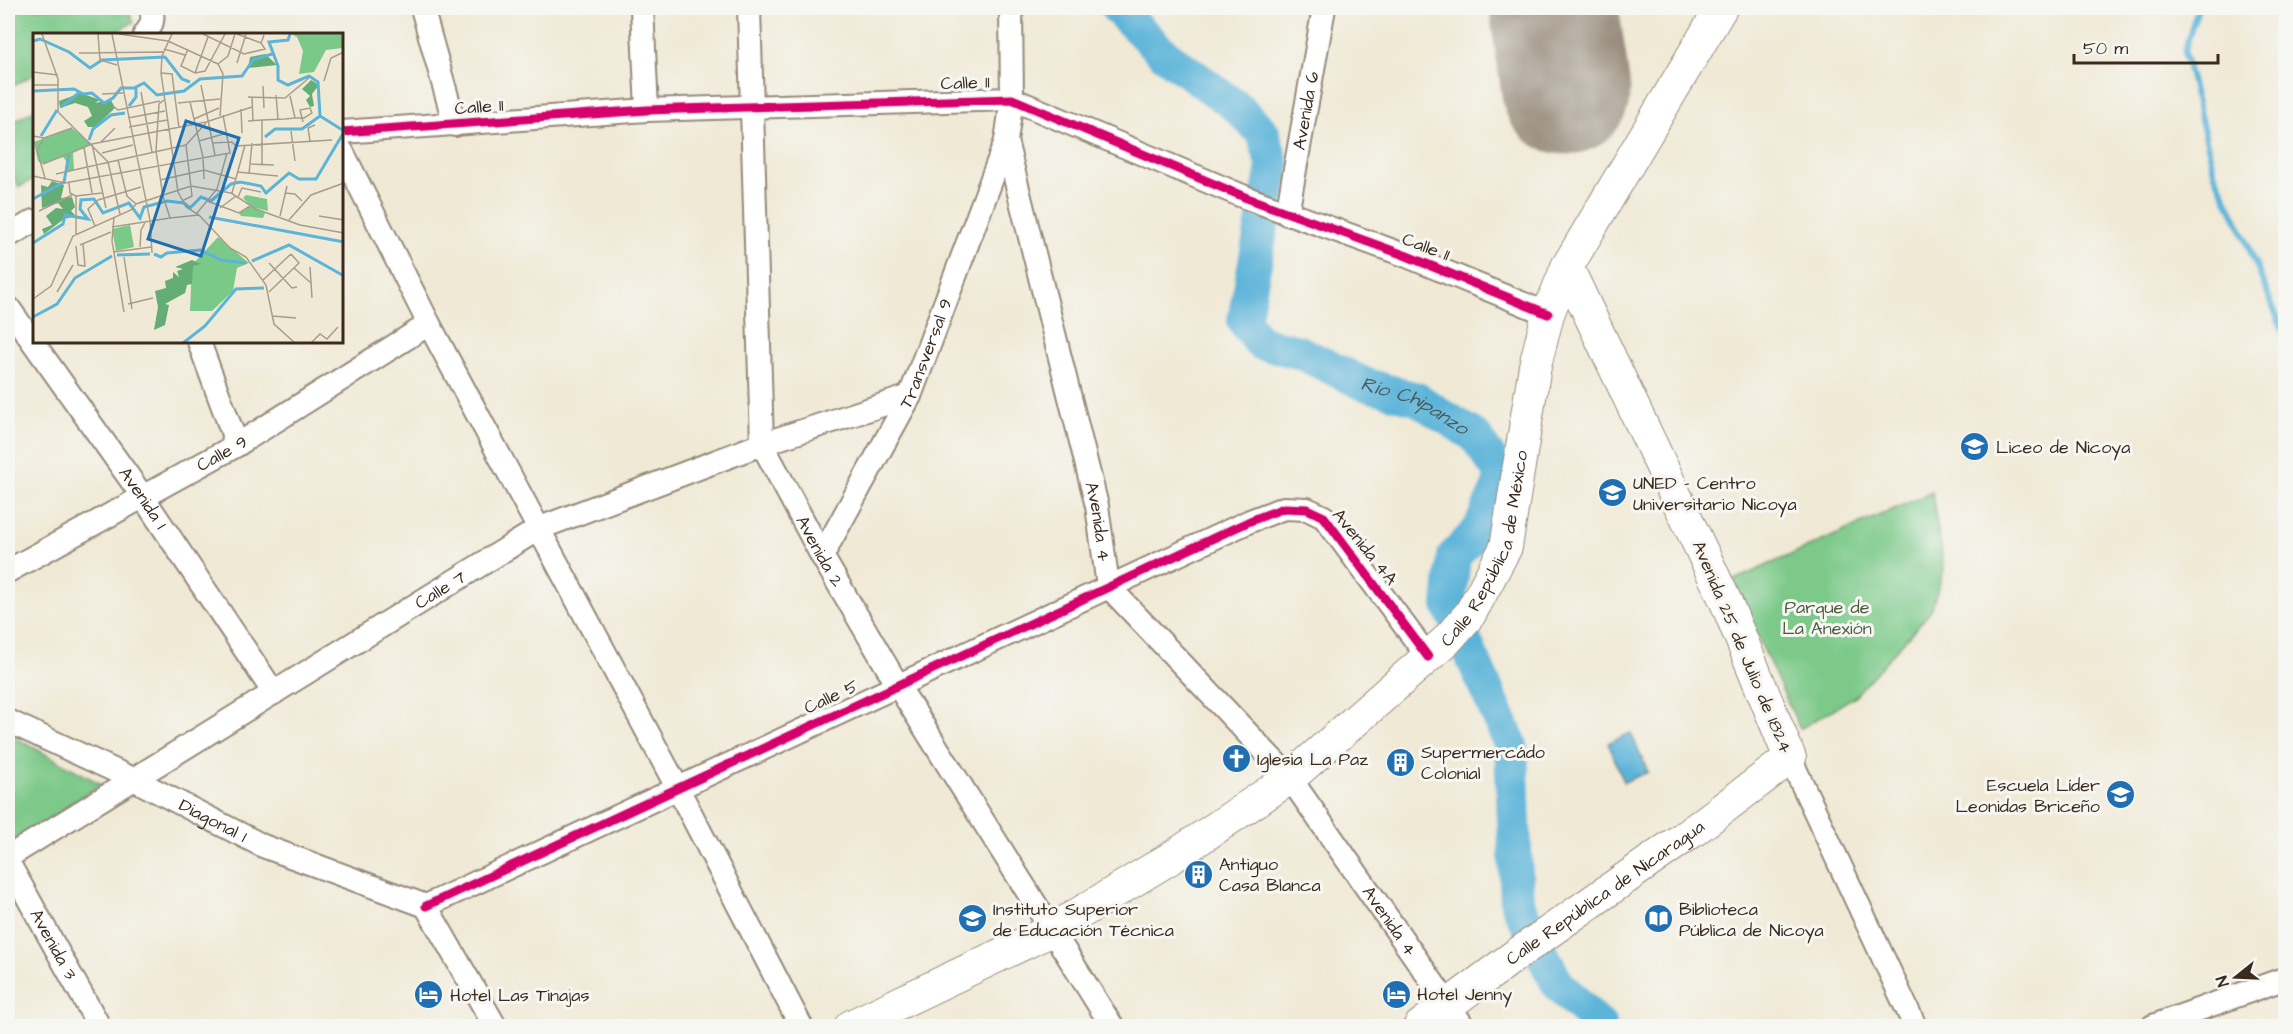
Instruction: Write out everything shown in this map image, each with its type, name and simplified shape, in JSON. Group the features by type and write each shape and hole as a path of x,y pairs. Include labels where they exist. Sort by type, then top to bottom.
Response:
{"main road":[{"name":"Calle República de México","path":"851,1026 1052,930 1174,856 1290,778 1437,649 1470,614 1506,547 1535,366 1548,314 1567,267 1721,8"},
{"name":"Avenida 25 de Julio de 1824","path":"1567,267 1726,602 1790,758"},
{"name":"Calle República de Nicaragua","path":"1420,1026 1456,1016 1513,957 1693,831 1790,758"}],"street":[{"path":"146,33 150,27 153,14 150,8"},
{"path":"422,8 455,125"},
{"path":"642,8 647,110"},
{"name":"Avenida 2","path":"749,8 762,444 822,556 897,684 1112,1026"},
{"name":"Avenida 4","path":"1011,8 1012,99 1006,141 1097,506 1108,586 1290,778 1456,1016"},
{"name":"Avenida 6","path":"1282,211 1324,8"},
{"name":"Calle 11","path":"344,132 647,110 1012,99 1246,198 1407,256 1548,314"},
{"name":"Transversal 9","path":"822,556 910,396 1006,141"},
{"path":"344,155 429,324 540,528 801,1026"},
{"path":"8,236 33,222"},
{"name":"Avenida 1","path":"8,307 33,342"},
{"name":"Calle 9","path":"8,571 237,445 429,324"},
{"name":"Avenida 1","path":"34,344 143,496 274,693"},
{"path":"200,344 237,445"},
{"name":"Calle 7","path":"8,857 540,528 762,444 910,396"},
{"name":"Avenida 4A","path":"1250,521 1284,508 1307,509 1324,517 1437,649"},
{"name":"Calle 5","path":"426,906 1250,521"},
{"name":"Diagonal 1","path":"8,721 135,780 263,846 426,906"},
{"name":"Avenida 25 de Julio de 1824","path":"1790,758 1915,1026"},
{"name":"Avenida 3","path":"8,862 99,1026"},
{"path":"426,906 495,1026"},
{"path":"2153,1026 2286,978"}],"green space":[{"path":"8,8 127,8 134,22 113,33 33,33 33,75 8,89"},
{"path":"33,111 33,180 19,187 8,165 8,125"},
{"name":"Parque de La Anexión","path":"1932,492 1944,570 1930,612 1854,697 1800,729 1732,581"},
{"path":"8,734 101,784 17,842 8,824"}],"water":[{"path":"1631,733 1648,772 1624,782 1608,743"}],"waterway":[{"name":"Río Chipanzo","path":"1117,8 1164,54 1237,107 1263,133 1273,167 1244,321 1260,343 1299,352 1364,384 1417,399 1475,436 1503,477 1479,530 1454,556 1449,605 1511,745 1517,904 1557,983 1600,1026"},
{"path":"2198,8 2184,52 2215,175 2241,229 2286,338"}],"runway":[{"path":"1554,8 1566,90"}],"cycle path":[{"path":"344,132 647,110 1012,99 1247,198 1407,256 1548,314"},
{"path":"426,906 1250,521 1284,508 1307,509 1324,517 1428,657"}],"place":[{"name":"Liceo de Nicoya","path":"1975,447"},
{"name":"UNED - Centro Universitario Nicoya","path":"1612,493"},
{"name":"Iglesia La Paz","path":"1236,759"},
{"name":"Supermercádo Colonial","path":"1400,762"},
{"name":"Escuela Líder Leonidas Briceño","path":"2121,795"},
{"name":"Antiguo Casa Blanca","path":"1198,874"},
{"name":"Instituto Superior de Educación Técnica","path":"972,919"},
{"name":"Biblioteca Pública de Nicoya","path":"1658,919"},
{"name":"Hotel Jenny","path":"1396,994"},
{"name":"Hotel Las Tinajas","path":"429,995"}]}
